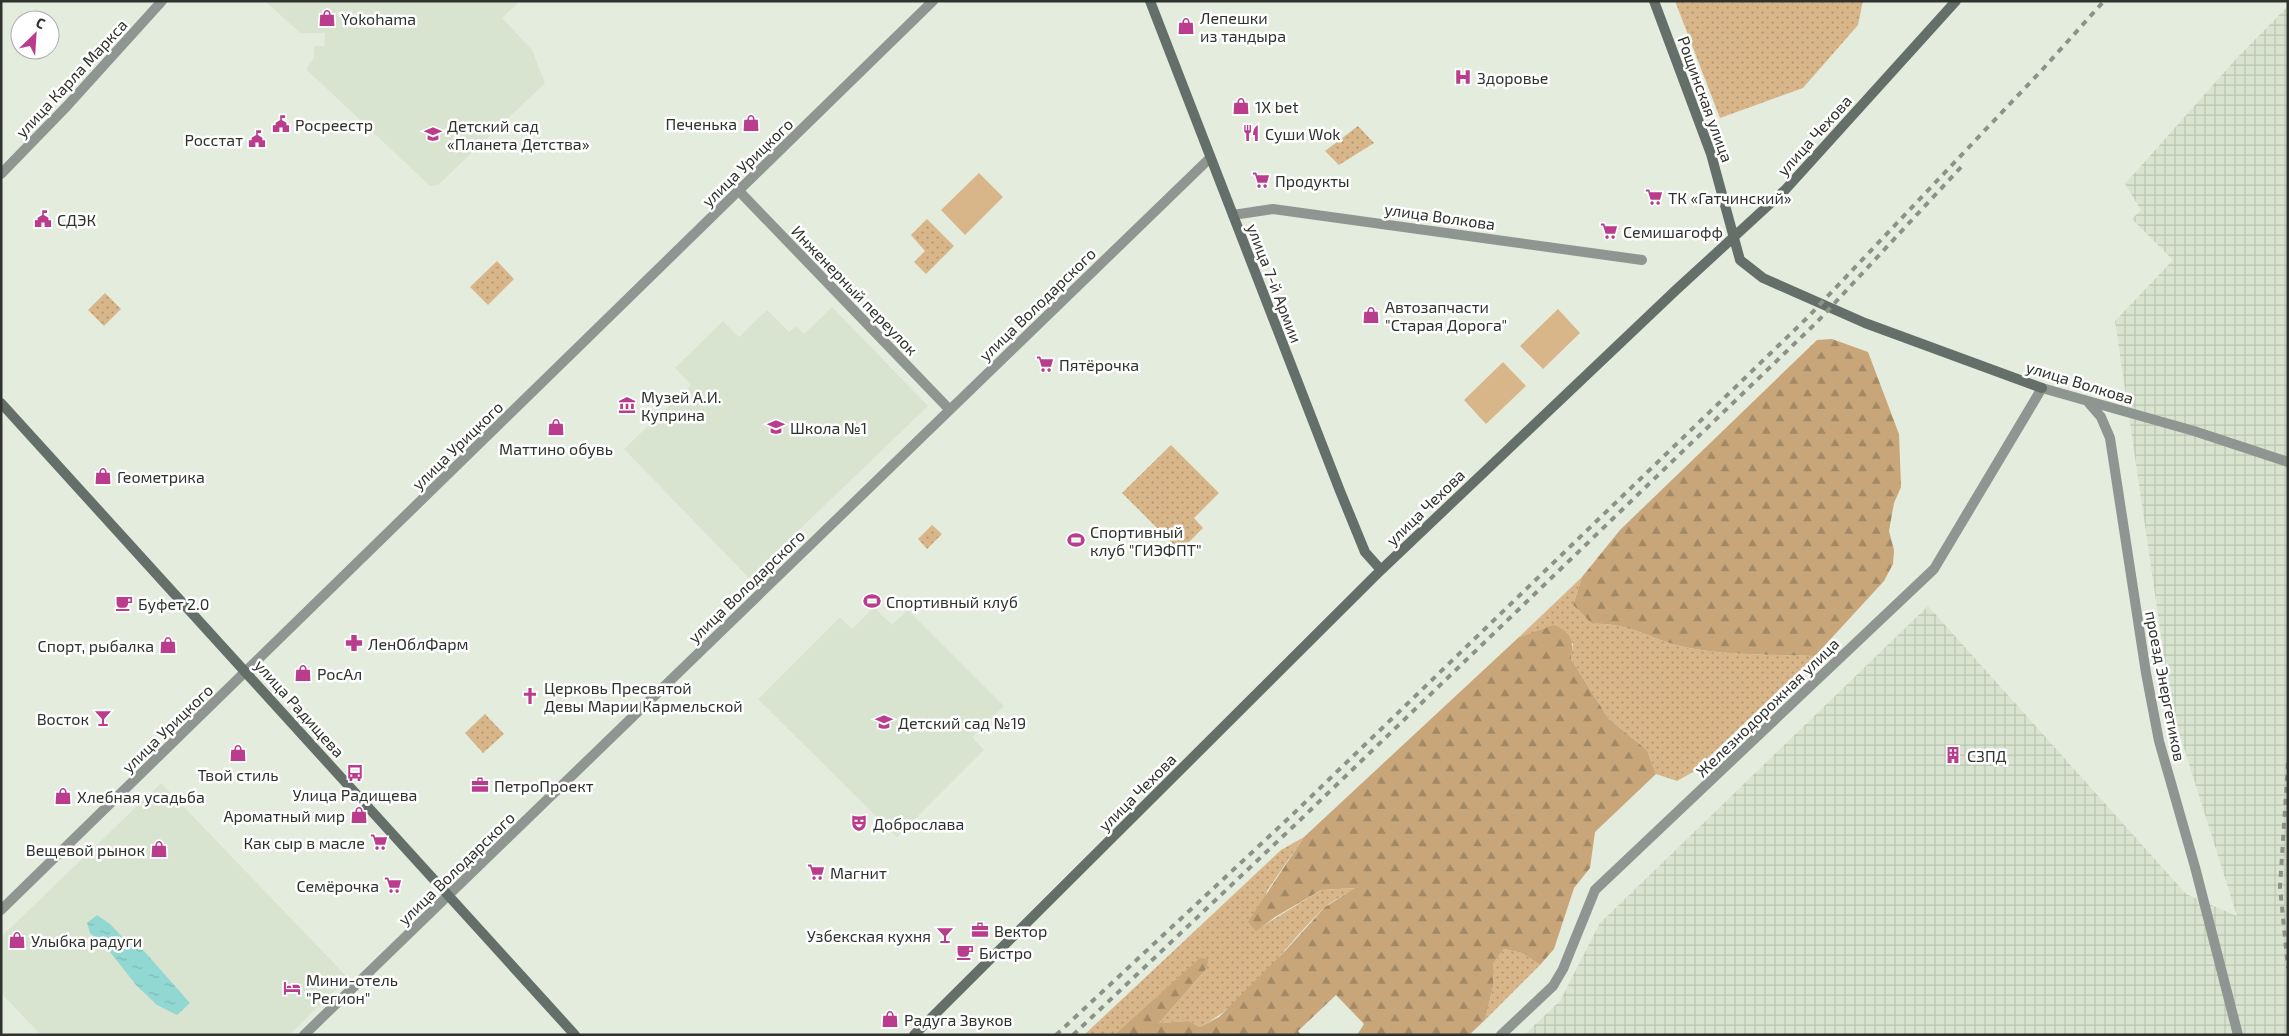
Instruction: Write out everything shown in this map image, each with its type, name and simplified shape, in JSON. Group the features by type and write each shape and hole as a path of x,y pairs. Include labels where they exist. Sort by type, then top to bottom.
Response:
{"street":[{"name":"улица Карла Маркса","path":"1,174 67,106 162,1"},
{"name":"улица Урицкого","path":"1,910 933,1"},
{"name":"улица 7-й Армии","path":"1150,1 1340,492 1365,552 1381,570"},
{"name":"Рощинская улица","path":"1654,1 1711,154 1740,260 1750,270 1782,287 1866,323"},
{"name":"улица Чехова","path":"914,1035 1381,570 1676,290 1785,190 1956,1"},
{"name":"улица Володарского","path":"304,1035 450,896 949,409 1210,158"},
{"name":"Инженерный переулок","path":"739,191 949,409"},
{"name":"улица Волкова","path":"1233,214 1272,209 1642,260"},
{"name":"улица Волкова","path":"1866,323 2042,388 2194,431 2288,462"},
{"name":"Железнодорожная улица","path":"1501,1035 1552,986 1562,969 1595,890 1934,568 2042,388"},
{"name":"улица Радищева","path":"1,402 576,1035"},
{"name":"проезд Энергетиков","path":"2088,402 2101,417 2110,438 2146,673 2159,741 2195,867 2238,1035"}],"shaded area":[{"name":"Детский сад «Планета Детства»","path":"265,1 520,1 502,18 532,50 545,83 438,185 430,186 306,69 314,58 314,46 324,46 325,33 300,33"},
{"path":"1675,1 1863,1 1858,25 1803,88 1720,118"},
{"path":"2288,6 2288,1035 1524,1035 1560,1001 1600,923 1928,606 2186,894 2237,916 2172,710 2115,321 2173,260 2132,219 2141,210 2125,184 2236,59"},
{"path":"1358,126 1374,143 1339,165 1325,151"},
{"path":"979,173 1003,197 965,235 941,210"},
{"path":"927,219 954,246 926,274 914,262 925,251 911,235"},
{"path":"497,261 514,279 488,305 470,287"},
{"path":"105,293 121,309 104,326 88,310"},
{"name":"Школа №1","path":"832,307 928,406 749,578 624,449 691,385 675,368 723,321 739,337 767,310 789,332 796,326 804,334"},
{"path":"1558,309 1580,333 1543,369 1520,346"},
{"path":"1503,362 1526,386 1486,424 1464,400"},
{"path":"1171,445 1219,493 1194,518 1203,528 1180,551 1122,493"},
{"path":"932,525 942,534 927,549 918,539"},
{"path":"1582,577 1573,605 1592,624 1616,625 1668,643 1713,652 1815,656 1693,772 1677,781 1656,774 1647,750 1608,718 1571,659 1573,643 1518,638"},
{"name":"Детский сад №19","path":"874,607 892,625 908,610 1004,706 972,737 984,750 897,837 758,699 840,617 852,629"},
{"path":"485,714 504,734 483,753 465,733"},
{"name":"Вещевой рынок","path":"161,783 348,978 289,1035 41,1035 1,993 1,937"},
{"path":"1304,837 1267,891 1256,930 1321,890 1357,888 1324,908 1251,988 1218,1016 1200,1027 1189,1021 1159,1023 1207,968 1201,958 1114,1035 1084,1035 1281,850"},
{"path":"1504,949 1522,953 1540,965 1485,1020 1493,987 1493,964"}],"green space":[{"path":"1832,339 1868,352 1899,434 1901,487 1894,503 1889,531 1894,550 1893,564 1884,581 1815,656 1730,653 1697,649 1668,643 1616,625 1592,624 1573,605 1582,577 1620,530 1817,340"},
{"path":"1554,625 1568,634 1572,642 1571,659 1608,718 1647,750 1656,774 1595,832 1590,868 1574,888 1554,949 1540,965 1522,953 1504,949 1493,964 1493,987 1485,1020 1469,1035 1357,1035 1364,1024 1336,995 1298,1031 1301,1035 1114,1035 1200,958 1208,959 1207,968 1159,1023 1189,1021 1200,1027 1219,1017 1286,950 1325,907 1355,888 1321,890 1275,917 1256,931 1248,922 1304,837 1518,638"}],"water":[{"path":"97,915 110,924 125,940 144,951 190,1003 177,1015 157,1005 136,985 107,948 90,933 87,923"}],"railway":[{"path":"1056,1035 1291,816 1807,318 2042,70 2104,1"},
{"path":"1073,1035 1298,822 1817,322 1963,165"},
{"path":"2288,763 2280,887 2288,968"}],"place":[{"name":"Yokohama","path":"327,18"},
{"name":"Лепешки из тандыра","path":"1186,26"},
{"name":"Здоровье","path":"1463,77"},
{"name":"1X bet","path":"1241,106"},
{"name":"Печенька","path":"751,123"},
{"name":"Росреестр","path":"281,124"},
{"name":"Суши Wok","path":"1251,133"},
{"name":"Детский сад «Планета Детства»","path":"433,134"},
{"name":"Росстат","path":"257,139"},
{"name":"Продукты","path":"1261,180"},
{"name":"ТК «Гатчинский»","path":"1654,197"},
{"name":"СДЭК","path":"43,219"},
{"name":"Семишагофф","path":"1609,231"},
{"name":"Автозапчасти \"Старая Дорога\"","path":"1371,315"},
{"name":"Пятёрочка","path":"1045,364"},
{"name":"Музей А.И. Куприна","path":"627,405"},
{"name":"Маттино обувь","path":"556,427"},
{"name":"Школа №1","path":"776,427"},
{"name":"Геометрика","path":"103,476"},
{"name":"Спортивный клуб \"ГИЭФПТ\"","path":"1076,540"},
{"name":"Спортивный клуб","path":"872,601"},
{"name":"Буфет 2.0","path":"124,603"},
{"name":"ЛенОблФарм","path":"354,643"},
{"name":"Спорт, рыбалка","path":"168,645"},
{"name":"РосАл","path":"303,673"},
{"name":"Церковь Пресвятой Девы Марии Кармельской","path":"530,696"},
{"name":"Восток","path":"103,718"},
{"name":"Детский сад №19","path":"884,722"},
{"name":"Твой стиль","path":"238,753"},
{"name":"СЗПД","path":"1953,755"},
{"name":"Улица Радищева","path":"355,773"},
{"name":"ПетроПроект","path":"480,785"},
{"name":"Хлебная усадьба","path":"63,796"},
{"name":"Ароматный мир","path":"359,815"},
{"name":"Доброслава","path":"859,823"},
{"name":"Как сыр в масле","path":"379,842"},
{"name":"Вещевой рынок","path":"159,849"},
{"name":"Магнит","path":"816,872"},
{"name":"Семёрочка","path":"393,885"},
{"name":"Вектор","path":"980,930"},
{"name":"Узбекская кухня","path":"945,935"},
{"name":"Улыбка радуги","path":"17,940"},
{"name":"Бистро","path":"965,952"},
{"name":"Мини-отель \"Регион\"","path":"292,988"},
{"name":"Радуга Звуков","path":"890,1019"}]}
